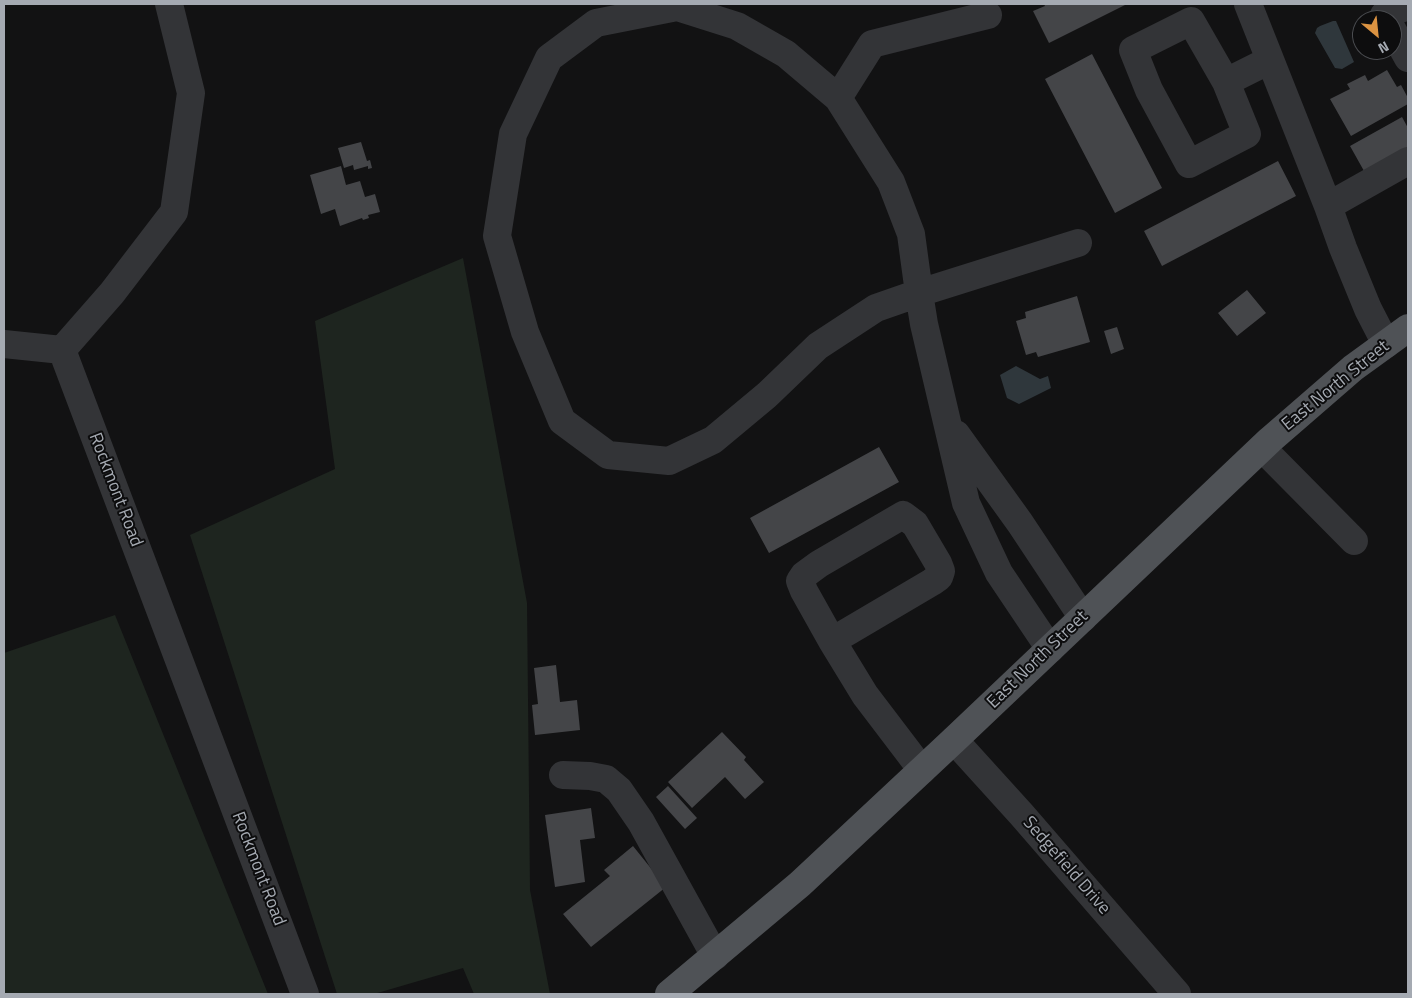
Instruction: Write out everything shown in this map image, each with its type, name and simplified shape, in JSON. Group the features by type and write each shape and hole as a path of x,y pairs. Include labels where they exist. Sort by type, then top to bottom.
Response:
{"main road":[{"name":"East North Street","path":"669,994 800,884 1262,448 1354,368 1408,328"}],"street":[{"path":"4,344 62,350 112,293 174,212 191,93 169,4"},
{"path":"1248,4 1328,206 1346,257 1368,309 1386,344"},
{"path":"1050,649 999,573 966,503 924,324 919,293 912,234 891,182 838,98 786,54 737,26 722,12 677,7 592,13 549,58 512,134 497,236 525,332 562,421 608,455 669,461 713,440 767,396 818,346 876,308 919,293 1078,243"},
{"path":"838,98 872,44 988,15"},
{"path":"1191,20 1226,82 1247,134 1189,164 1149,90 1133,50 1191,20"},
{"path":"1402,44 1408,58"},
{"path":"1226,82 1270,60"},
{"path":"1328,206 1408,161"},
{"name":"Rockmont Road","path":"62,350 305,994"},
{"path":"947,421 1020,523 1083,618"},
{"path":"1262,448 1354,541"},
{"path":"832,641 939,577 941,571 938,563 915,524 903,515 819,564 804,575 800,581 804,592 832,641 865,695 922,770"},
{"name":"Sedgefield Drive","path":"954,740 1028,822 1177,994"},
{"path":"563,775 590,776 606,779 619,790 640,822 714,956"}],"shaded area":[{"path":"1336,21 1354,62 1342,69 1335,68 1315,33 1320,26"},
{"path":"463,258 527,603 530,890 550,994 474,994 463,968 374,994 337,994 190,535 335,469 315,321"},
{"path":"1016,366 1040,379 1048,376 1051,388 1019,404 1007,398 1000,375"},
{"path":"115,615 268,994 4,994 4,653"}],"building":[{"path":"1044,4 1127,4 1049,43 1033,11 1045,6"},
{"path":"1092,54 1162,188 1115,213 1045,79"},
{"path":"1387,70 1397,87 1401,85 1408,98 1408,104 1351,136 1330,99 1350,89 1347,84 1365,75 1368,81"},
{"path":"1402,117 1408,128 1408,147 1364,171 1350,146"},
{"path":"361,142 367,161 370,160 372,168 368,169 368,166 354,170 353,165 344,168 338,148"},
{"path":"1278,161 1296,196 1162,266 1144,231"},
{"path":"341,166 346,185 360,181 365,197 375,194 380,212 368,215 369,218 363,220 362,218 340,226 335,209 321,214 310,175"},
{"path":"1247,290 1266,313 1237,336 1218,313"},
{"path":"1077,296 1090,342 1038,357 1036,352 1026,355 1016,321 1026,318 1025,312"},
{"path":"1117,327 1124,349 1111,354 1104,331"},
{"path":"879,447 899,482 769,553 750,518"},
{"path":"556,665 560,702 577,700 580,730 535,735 532,705 538,704 534,668"},
{"path":"722,732 746,757 744,760 764,782 745,799 725,777 692,808 668,782"},
{"path":"668,786 697,818 685,829 656,797"},
{"path":"591,808 595,838 580,840 585,882 555,887 545,815"},
{"path":"633,846 666,887 591,947 563,914 610,876 604,870"}]}
